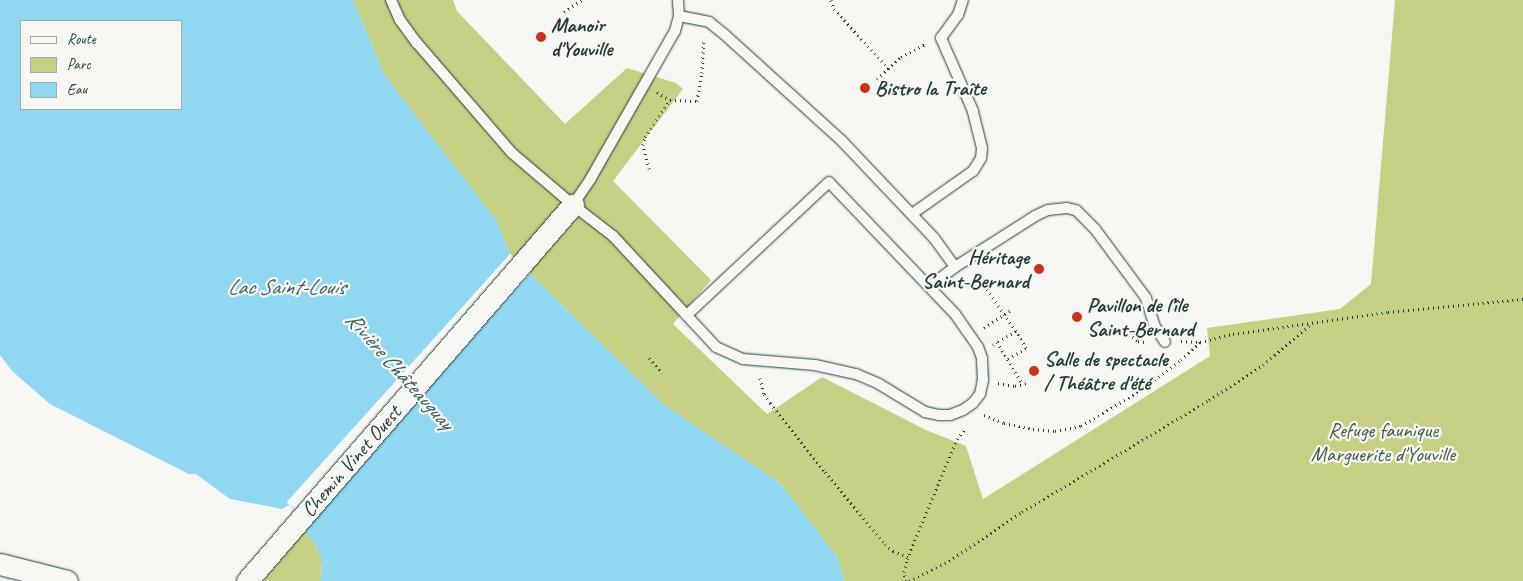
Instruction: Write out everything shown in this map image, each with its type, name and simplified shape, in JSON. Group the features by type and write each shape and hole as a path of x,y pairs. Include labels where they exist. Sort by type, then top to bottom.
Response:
{"street":[{"name":"Chemin Vinet Ouest","path":"246,581 573,205"},
{"path":"0,564 68,581"}],"lane":[{"path":"391,0 400,20 417,43 512,153 613,236 686,315 716,347 743,359 815,365 856,374 879,384 925,412 950,414 963,410 973,403 980,394 983,380 982,358 971,336 930,286 829,182 686,315"},
{"path":"573,205 591,178 675,31 679,16 678,0"},
{"path":"912,214 973,171 981,158 982,148 973,111 941,38 958,15 963,0"},
{"path":"679,16 709,22 715,26 842,141 934,238 955,266"},
{"path":"930,286 955,266 1048,210 1067,208 1076,210 1096,229 1146,298 1154,324 1165,342"}],"path":[{"path":"564,12 582,0"},
{"path":"831,0 834,9 889,69"},
{"path":"877,79 910,52 941,38"},
{"path":"653,90 670,100 696,101 702,74 702,47"},
{"path":"649,169 643,145 645,137 670,100"},
{"path":"978,276 1026,348 1008,359"},
{"path":"985,416 1004,423 1033,429 1066,430 1095,418 1143,389 1181,360 1200,342 1388,312 1523,300"},
{"path":"982,329 1012,309"},
{"path":"909,581 949,561 1022,512 1217,395 1263,365 1312,323"},
{"path":"997,342 1016,331"},
{"path":"649,358 662,373"},
{"path":"760,373 760,383 770,403 825,472 885,544 893,551 908,556"},
{"path":"999,383 1015,386 1027,383"},
{"path":"905,581 904,572 908,556 957,439"}],"green space":[{"name":"Refuge faunique Marguerite d'Youville","path":"353,0 453,0 457,11 565,124 627,68 676,83 683,89 613,181 711,280 673,324 767,414 822,377 926,430 966,446 983,499 1210,356 1207,328 1340,309 1371,284 1395,0 1523,0 1523,581 844,581 838,558 780,483 664,405 510,254 496,220 385,76"},
{"path":"304,532 312,539 322,560 321,581 263,581"}],"water":[{"name":"Lac Saint-Louis","path":"0,0 353,0 385,76 496,220 510,254 664,405 780,483 838,558 844,581 321,581 322,560 312,539 304,532 310,524 289,505 282,509 230,499 196,474 189,474 50,404 12,371 0,355"}],"pier":[{"path":"510,254 531,273 307,521 287,502"}],"place":[{"name":"Manoir d'Youville","path":"541,37"},
{"name":"Bistro la Traîte","path":"865,88"},
{"name":"Héritage Saint-Bernard","path":"1039,269"},
{"name":"Pavillon de l’île Saint-Bernard","path":"1077,317"},
{"name":"Salle de spectacle / Théâtre d'été","path":"1034,371"}],"water label":[{"name":"Rivière Châteauguay","path":"399,371"}]}
